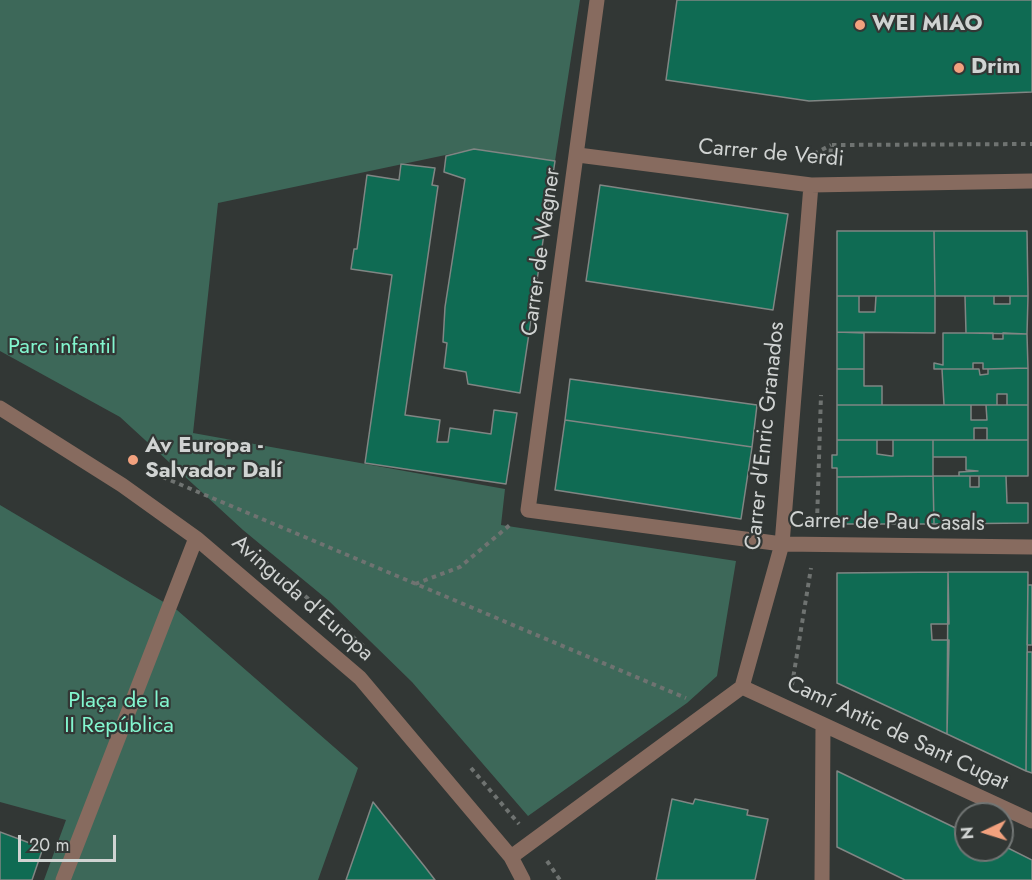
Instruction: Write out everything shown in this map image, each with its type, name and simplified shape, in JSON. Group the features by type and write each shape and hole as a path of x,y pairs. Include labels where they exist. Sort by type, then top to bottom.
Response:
{"street":[{"name":"Carrer de Wagner","path":"528,510 578,155 597,0"},
{"name":"Carrer de Verdi","path":"578,155 811,185 1032,181"},
{"name":"Carrer d'Enric Granados","path":"742,687 782,544 811,185"},
{"name":"Avinguda d'Europa","path":"0,408 122,485 196,538 360,678 511,857 523,880"},
{"name":"Carrer de Pau Casals","path":"528,510 782,544 1032,548"},
{"path":"63,880 196,538"},
{"path":"511,857 742,687"},
{"name":"Camí Antic de Sant Cugat","path":"742,687 1032,821"},
{"path":"822,880 823,724"}],"path":[{"path":"803,160 831,145 1032,144"},
{"path":"828,184 831,145"},
{"path":"817,531 821,388"},
{"path":"140,467 712,709"},
{"path":"415,584 460,567 528,510"},
{"path":"788,708 811,566"}],"green space":[{"name":"Parc infantil","path":"0,0 580,0 555,161 474,149 218,203 193,433 505,489 501,525 736,561 717,676 687,703 528,816 412,682 329,601 243,530 120,417 0,351"},
{"name":"Plaça de la II República","path":"0,505 177,610 358,768 318,880 44,880 66,820 0,802"}],"building":[{"path":"677,0 1032,0 1032,92 809,101 666,80"},
{"path":"474,149 555,161 520,393 468,384 466,372 444,368 447,343 443,342 445,307 465,179 444,172 446,156"},
{"path":"401,164 435,168 432,185 438,186 405,415 440,420 437,442 448,442 450,428 491,434 494,410 517,413 506,484 365,463 392,275 351,269 354,249 357,249 367,175 399,180"},
{"path":"600,185 788,214 773,310 586,281"},
{"path":"837,231 934,231 935,296 837,296"},
{"path":"934,231 1027,231 1028,296 935,296"},
{"path":"837,296 859,296 859,312 875,312 876,296 935,296 935,333 837,332"},
{"path":"965,296 994,296 994,304 1010,304 1010,296 1028,296 1027,334 966,333"},
{"path":"837,332 864,333 864,369 837,369"},
{"path":"943,333 993,333 993,339 1003,339 1003,333 1027,334 1028,368 983,369 983,363 973,363 973,369 934,369 934,363 943,365"},
{"path":"1028,368 1028,405 1007,405 1007,394 997,394 997,405 944,405 942,369 979,369 980,375 988,374 988,369"},
{"path":"837,369 864,369 864,386 882,386 882,405 837,405"},
{"path":"570,379 757,405 752,447 565,420"},
{"path":"837,405 971,405 971,420 987,420 986,405 1028,405 1028,440 987,440 987,428 974,428 974,440 837,440"},
{"path":"565,420 752,447 741,519 555,490"},
{"path":"837,440 877,440 877,454 893,456 893,440 933,440 933,476 837,477 837,468 832,468 832,455 837,455"},
{"path":"933,440 1028,440 1028,476 959,476 959,472 978,471 966,470 966,457 933,457"},
{"path":"933,476 934,524 837,524 837,477"},
{"path":"933,476 970,476 970,487 979,487 979,476 1006,476 1007,503 1028,503 1028,523 934,524"},
{"path":"948,572 1028,572 1026,771 947,734"},
{"path":"948,572 949,624 931,624 932,640 949,640 947,734 837,683 837,573"},
{"path":"1028,585 1032,585 1032,645 1027,645"},
{"path":"1027,652 1032,652 1032,773 1026,771"},
{"path":"837,771 954,827 954,862 1014,862 1014,851 1032,860 1032,880 905,880 837,847"},
{"path":"672,799 693,804 695,799 748,810 747,815 768,819 755,880 656,880"},
{"path":"373,802 425,867 435,880 346,880"},
{"path":"0,832 43,848 32,880 0,880"}],"place":[{"name":"WEI MIAO","path":"860,25"},
{"name":"Drim","path":"959,68"},
{"name":"Av Europa - Salvador Dalí","path":"133,460"}]}
